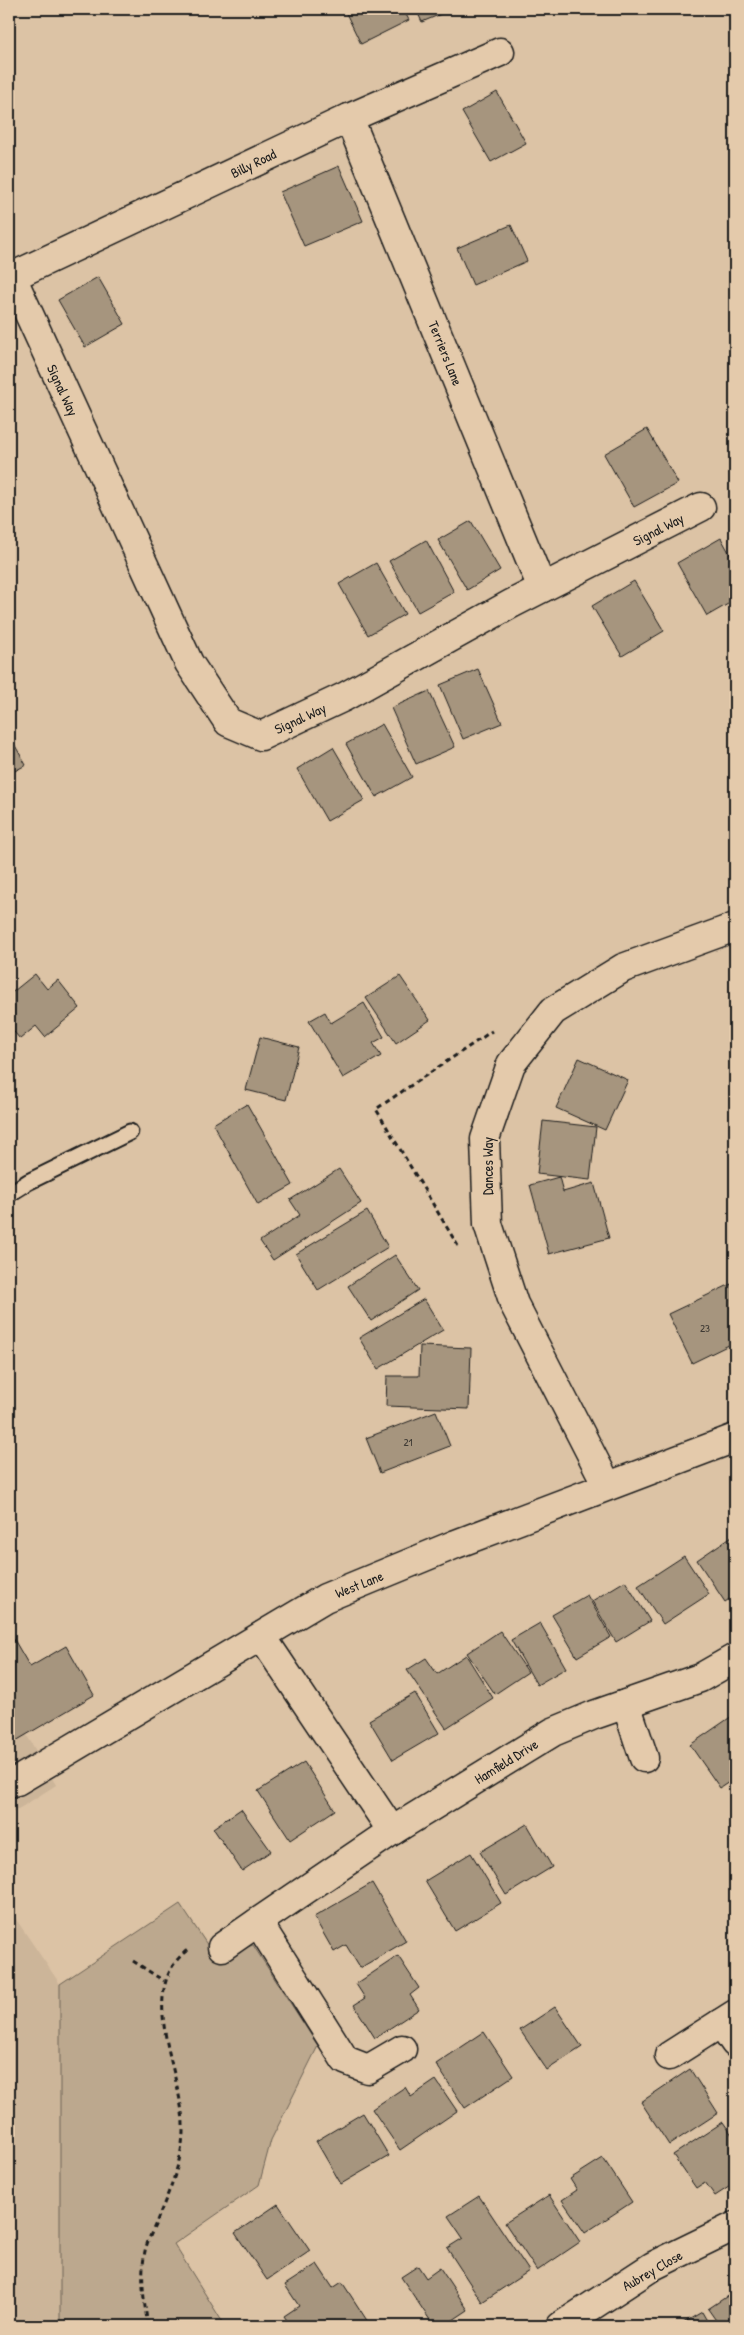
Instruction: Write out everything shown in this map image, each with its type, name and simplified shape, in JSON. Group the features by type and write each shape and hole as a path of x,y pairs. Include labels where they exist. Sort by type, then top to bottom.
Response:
{"street":[{"name":"Billy Road","path":"10,278 349,118 500,52"},
{"name":"Terriers Lane","path":"349,118 542,588"},
{"name":"Signal Way","path":"10,278 189,663 228,722 261,736 344,697 542,588 701,507"},
{"name":"Dances Way","path":"607,1485 514,1304 488,1224 484,1139 511,1064 553,1011 623,968 735,927"},
{"name":"West Lane","path":"9,1783 25,1776 325,1598 607,1485 735,1438"},
{"path":"262,1637 392,1831"},
{"name":"Hamfield Drive","path":"222,1947 392,1831 553,1732 700,1678 735,1658"},
{"path":"626,1704 644,1758"},
{"path":"258,1922 345,2060 368,2069 402,2049"},
{"path":"669,2056 731,2027"},
{"name":"Aubrey Close","path":"569,2324 653,2266 735,2226"}],"lane":[{"path":"9,1194 28,1182 130,1132"}],"path":[{"path":"148,2326 142,2291 145,2250 173,2181 182,2151 183,2124 164,2034 164,1981 182,1954 204,1939 222,1947"},
{"path":"133,1961 164,1981"}],"shaded area":[{"path":"9,1705 56,1785 9,1815"},
{"path":"180,1904 216,1958 253,1945 318,2046 271,2140 259,2185 174,2244 225,2326 60,2326 60,1984"},
{"path":"9,1909 60,1984 60,2326 9,2326"}],"building":[{"path":"344,9 403,9 409,20 361,44"},
{"path":"416,9 453,9 422,22"},
{"path":"497,92 526,143 491,162 462,112"},
{"path":"339,166 363,221 304,246 280,192"},
{"path":"511,225 527,261 473,285 457,248"},
{"path":"98,277 125,324 85,347 58,300"},
{"path":"647,429 678,483 634,507 604,454"},
{"path":"471,521 500,570 467,590 438,540"},
{"path":"721,538 735,563 735,600 707,616 677,563"},
{"path":"426,540 454,592 418,612 389,561"},
{"path":"376,563 405,614 368,635 339,584"},
{"path":"634,581 664,631 622,656 592,606"},
{"path":"478,669 502,723 463,739 440,685"},
{"path":"429,691 455,747 416,764 391,708"},
{"path":"382,724 412,777 376,797 346,744"},
{"path":"9,735 26,765 9,774"},
{"path":"333,747 364,800 327,821 297,769"},
{"path":"35,974 47,989 58,980 80,1008 45,1037 36,1026 20,1039 9,1026 9,995"},
{"path":"400,976 430,1020 396,1043 366,998"},
{"path":"364,1003 384,1037 373,1043 381,1056 343,1078 309,1021 325,1012 331,1023"},
{"path":"260,1037 299,1047 286,1100 246,1090"},
{"path":"579,1058 628,1080 605,1130 556,1108"},
{"path":"247,1104 293,1185 258,1205 213,1124"},
{"path":"543,1121 596,1127 590,1180 537,1174"},
{"path":"339,1169 361,1203 273,1260 260,1241 300,1215 290,1200"},
{"path":"559,1177 563,1192 594,1183 609,1238 549,1254 530,1185"},
{"path":"367,1211 388,1247 318,1290 296,1254"},
{"path":"395,1255 418,1290 371,1321 348,1286"},
{"path":"731,1284 735,1292 735,1342 692,1363 668,1314"},
{"path":"424,1299 443,1330 378,1369 359,1338"},
{"path":"420,1346 471,1348 469,1409 386,1406 387,1376 419,1376"},
{"path":"436,1411 450,1446 380,1473 366,1438"},
{"path":"735,1534 735,1595 725,1602 697,1560"},
{"path":"684,1556 709,1594 663,1624 638,1586"},
{"path":"625,1581 650,1621 616,1642 592,1601"},
{"path":"587,1595 611,1637 577,1657 552,1615"},
{"path":"540,1623 566,1668 537,1685 511,1640"},
{"path":"9,1631 30,1667 66,1646 94,1695 9,1745"},
{"path":"500,1631 528,1672 495,1694 467,1653"},
{"path":"466,1655 493,1698 446,1728 407,1670 426,1658 437,1674"},
{"path":"415,1693 439,1733 393,1760 369,1720"},
{"path":"735,1714 735,1778 720,1788 690,1745"},
{"path":"304,1762 335,1810 290,1840 258,1791"},
{"path":"241,1809 271,1851 242,1871 213,1828"},
{"path":"527,1824 552,1867 506,1895 480,1852"},
{"path":"471,1853 501,1903 455,1931 425,1881"},
{"path":"372,1883 406,1941 360,1968 346,1945 334,1952 314,1917"},
{"path":"398,1956 419,1988 410,1995 419,2009 375,2038 354,2005 365,1998 356,1984"},
{"path":"555,2007 582,2047 547,2070 520,2030"},
{"path":"484,2032 513,2076 465,2108 436,2064"},
{"path":"690,2069 718,2113 669,2145 641,2102"},
{"path":"436,2080 457,2111 400,2150 372,2109 405,2087 411,2097"},
{"path":"363,2113 389,2156 341,2184 316,2141"},
{"path":"723,2122 735,2139 735,2183 715,2196 705,2182 696,2188 673,2155"},
{"path":"603,2158 632,2202 585,2233 562,2200 577,2190 570,2179"},
{"path":"549,2195 580,2242 537,2271 505,2223"},
{"path":"479,2196 529,2271 482,2302 447,2248 463,2238 448,2216"},
{"path":"278,2204 310,2251 267,2280 235,2233"},
{"path":"317,2264 333,2288 342,2282 368,2322 362,2326 291,2326 284,2316 299,2306 285,2285"},
{"path":"418,2266 426,2278 440,2268 468,2310 444,2326 434,2326 401,2277"},
{"path":"735,2291 735,2326 720,2326 708,2309"},
{"path":"702,2312 710,2326 678,2326"}]}
